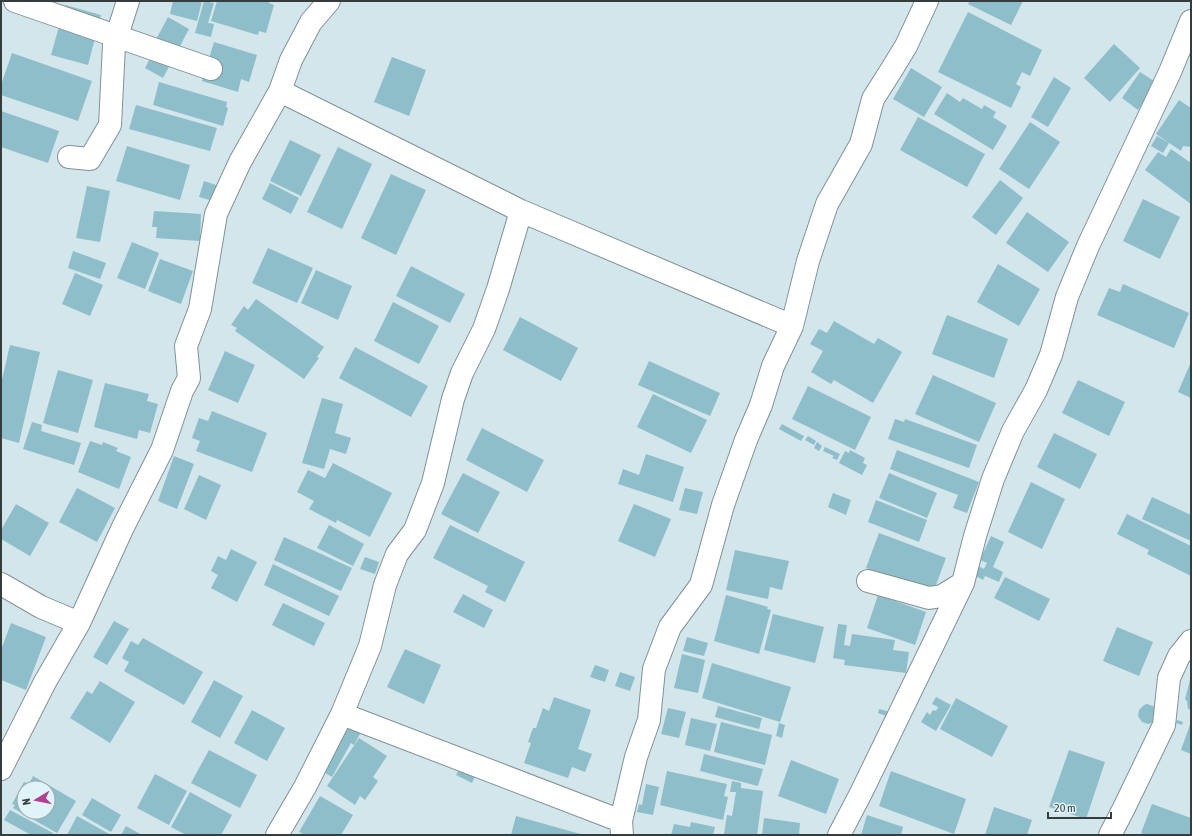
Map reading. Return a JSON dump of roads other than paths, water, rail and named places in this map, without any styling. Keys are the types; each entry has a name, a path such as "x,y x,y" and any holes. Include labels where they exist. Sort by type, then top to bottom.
{"street":[{"path":"15,1 211,69"},
{"path":"69,157 90,159 110,125 114,45 128,1"},
{"path":"1,769 45,682 79,623 123,527 162,450 182,391 189,378 186,346 200,309 216,214 240,162 280,91 291,60 311,22 329,1"},
{"path":"342,714 622,828 636,757 649,720 654,669 670,627 701,585 726,498 746,440 761,405 773,366 792,326 808,261 827,204 861,144 873,99 906,46 928,1"},
{"path":"839,835 963,583 975,536 993,479 1013,431 1036,390 1051,355 1067,297 1088,246 1170,72 1191,21"},
{"path":"280,91 521,211 792,326"},
{"path":"277,835 305,787 342,714 370,646 385,585 397,554 415,530 433,483 453,399 462,373 484,329 498,289 521,211"},
{"path":"868,581 929,598 942,596 963,583"},
{"path":"1,584 41,607 79,623"},
{"path":"1110,835 1164,725 1169,678 1179,656 1191,641"}]}
